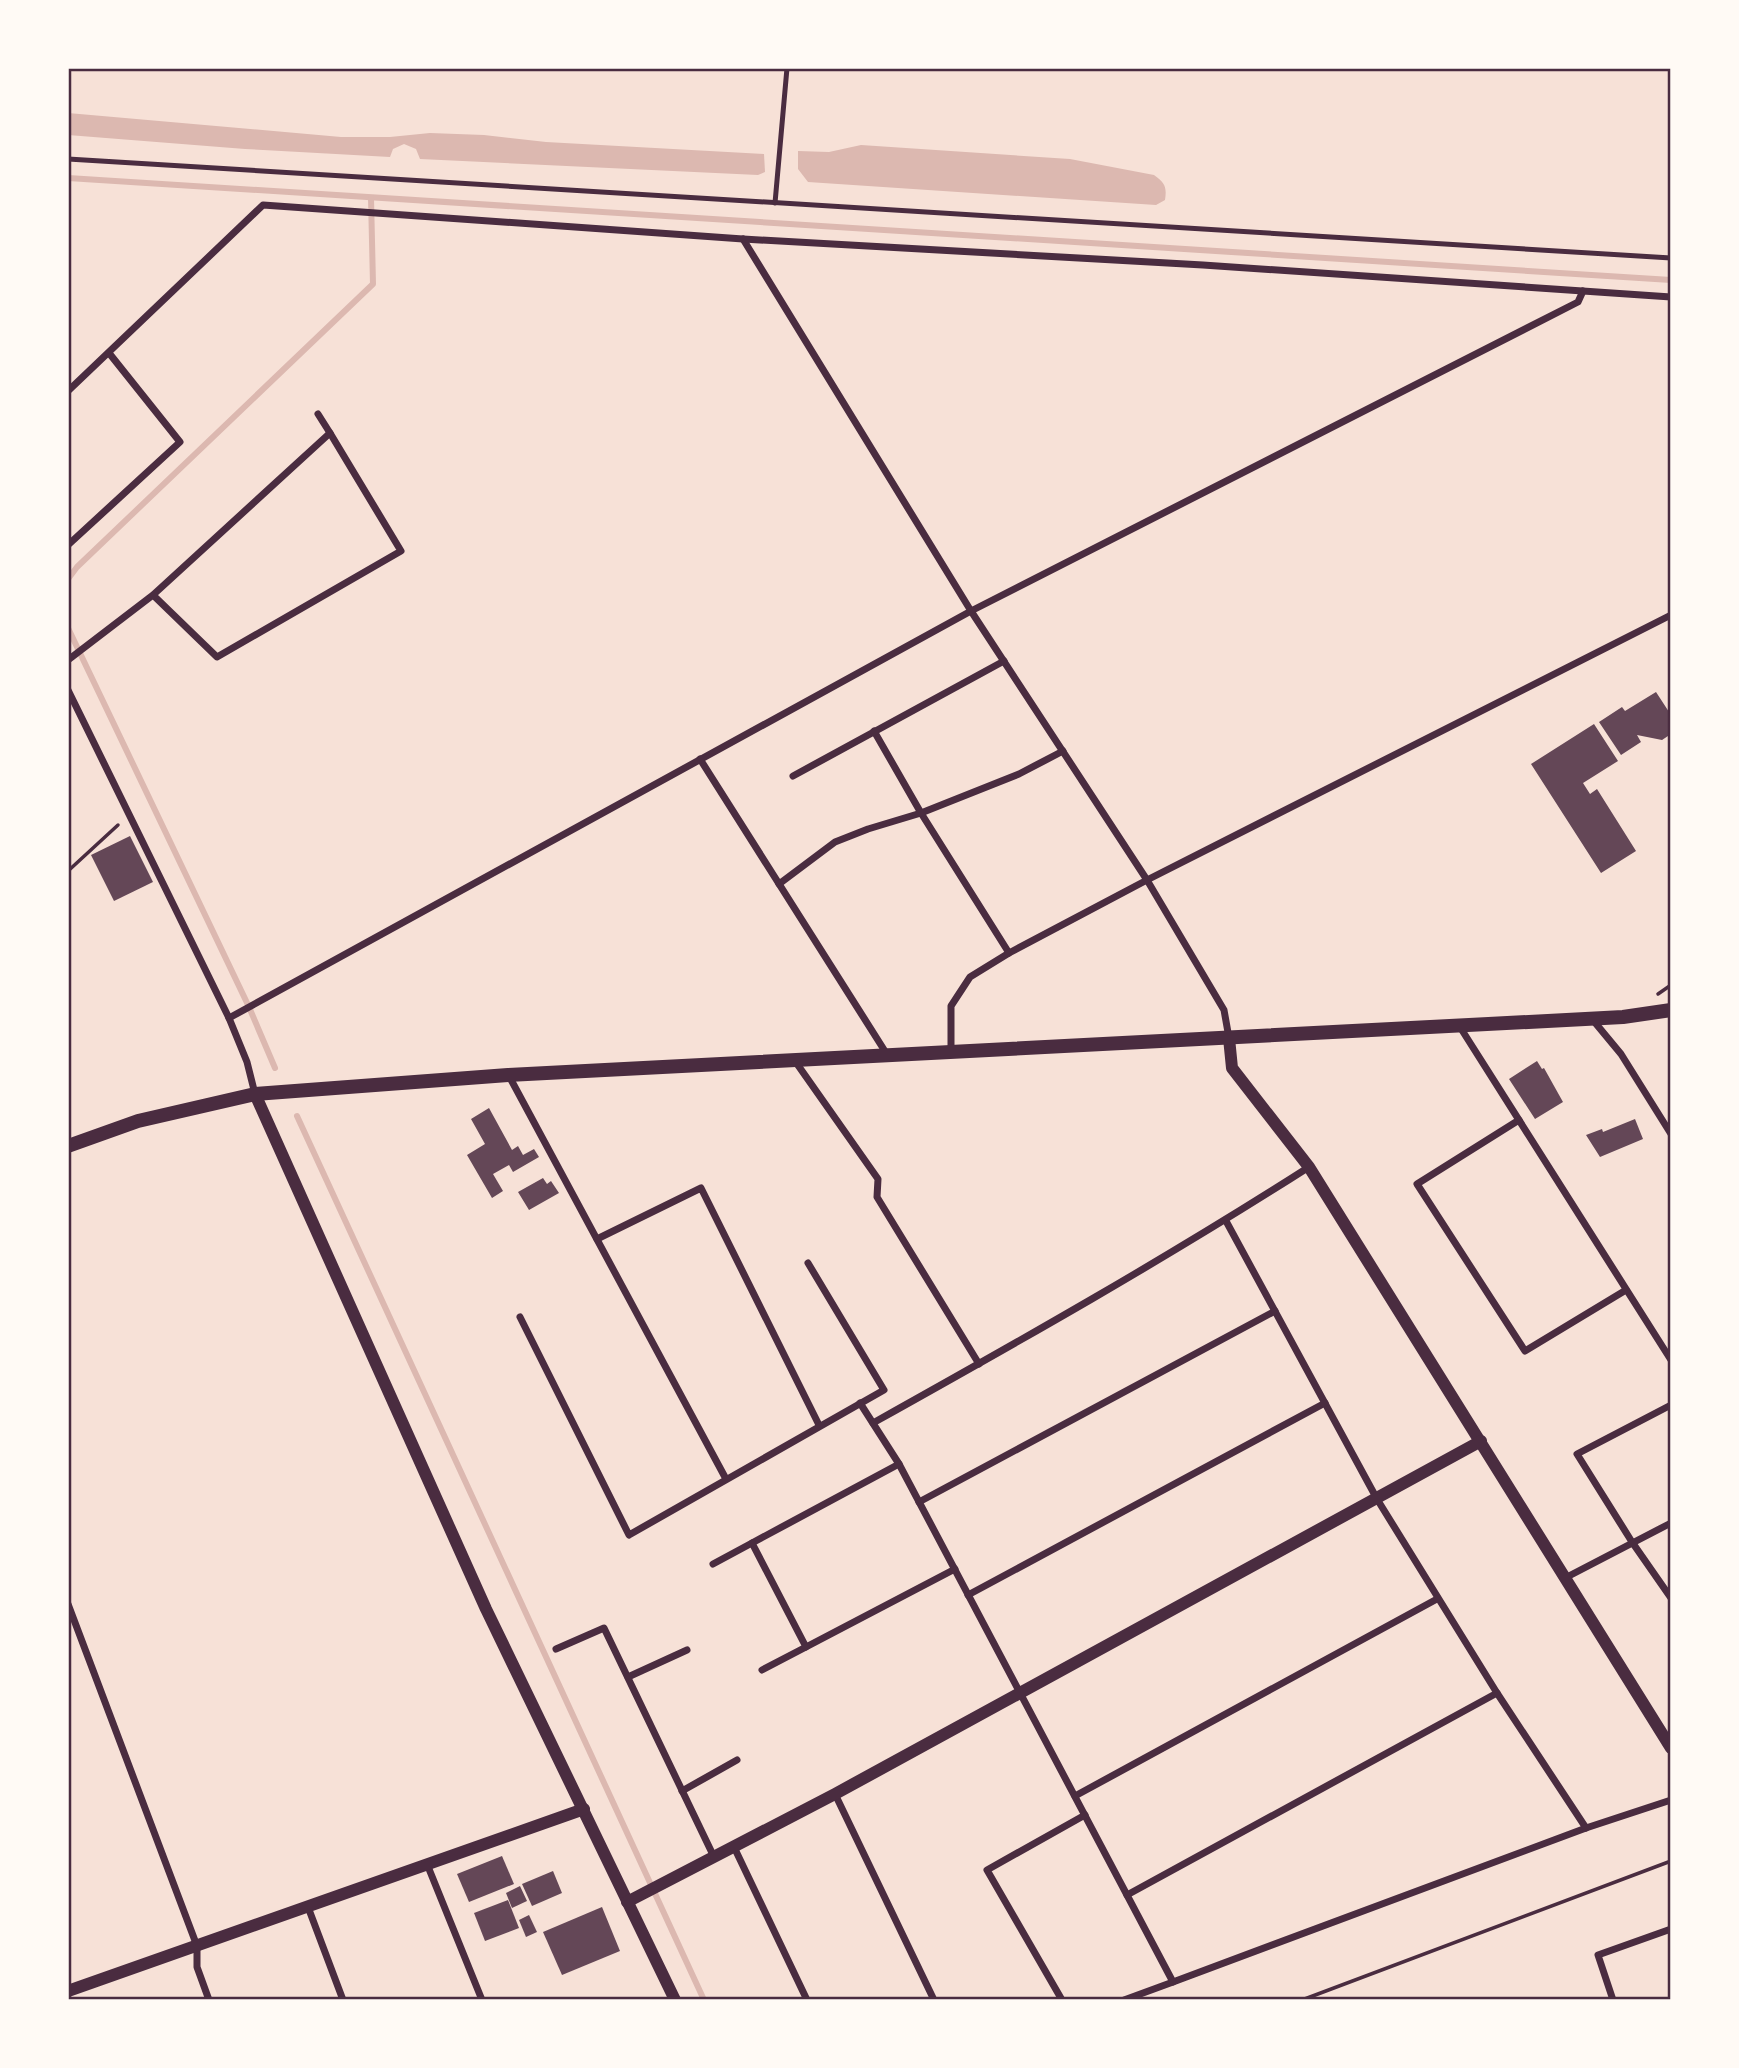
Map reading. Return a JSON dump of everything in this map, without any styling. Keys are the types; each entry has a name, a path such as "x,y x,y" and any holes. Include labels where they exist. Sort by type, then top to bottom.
{"main road":[{"path":"68,1146 138,1121 255,1094 508,1075 1592,1019 1671,1010"}],"street":[{"path":"68,391 262,205 743,239 1203,265 1671,297"},
{"path":"743,239 971,611 1146,880 1224,1010 1232,1068 1309,1167 1671,1748"},
{"path":"229,1018 971,611 1578,302 1583,291"},
{"path":"68,545 180,442 109,353"},
{"path":"153,595 216,657 401,551 318,414"},
{"path":"68,660 153,595 330,433"},
{"path":"951,1052 951,1006 970,977 1009,953 1146,880 1671,615"},
{"path":"793,776 1004,661"},
{"path":"68,690 229,1018 247,1062 255,1094 486,1609 675,2000"},
{"path":"874,731 921,813 1009,953"},
{"path":"779,884 835,842 921,813 1019,774 1063,751"},
{"path":"700,759 888,1056"},
{"path":"1592,1019 1620,1054 1671,1134"},
{"path":"1460,1026 1671,1360"},
{"path":"795,1061 878,1179 877,1197 979,1364"},
{"path":"508,1075 726,1479"},
{"path":"1519,1120 1417,1184 1525,1351 1626,1290"},
{"path":"873,1423 1226,1221 1309,1167"},
{"path":"597,1239 701,1188 819,1425"},
{"path":"1226,1221 1377,1499 1496,1693 1586,1828"},
{"path":"520,1317 629,1535 884,1390 808,1263"},
{"path":"919,1502 1275,1311"},
{"path":"860,1403 919,1502 1172,1982"},
{"path":"968,1595 1325,1404"},
{"path":"1671,1405 1577,1454 1671,1598"},
{"path":"627,1902 835,1794 1481,1441"},
{"path":"713,1564 898,1464"},
{"path":"1565,1578 1671,1523"},
{"path":"752,1544 806,1647"},
{"path":"762,1670 954,1569"},
{"path":"1074,1796 1437,1599"},
{"path":"68,1604 197,1946 197,1967 209,2000"},
{"path":"556,1649 604,1628 714,1857"},
{"path":"628,1677 687,1650"},
{"path":"1127,1895 1496,1693"},
{"path":"682,1791 737,1760"},
{"path":"835,1794 934,2000"},
{"path":"1124,2000 1586,1828 1671,1800"},
{"path":"68,1991 584,1809"},
{"path":"1062,2000 987,1870 1085,1815"},
{"path":"734,1847 807,2000"},
{"path":"427,1864 482,2000"},
{"path":"308,1907 343,2000"},
{"path":"1613,2000 1598,1955 1671,1929"}],"lane":[{"path":"775,203 787,68"},
{"path":"68,159 1671,258"}],"path":[{"path":"68,871 129,815"},
{"path":"1303,2000 1671,1861"}],"shaded area":[{"path":"68,113 341,137 390,137 430,133 484,135 546,142 764,154 765,172 758,175 420,159 416,149 404,144 393,149 390,157 68,135"},
{"path":"861,145 1070,159 1154,175 1164,186 1165,200 1156,205 808,182 798,169 798,151 829,152"}],"building":[{"path":"1656,692 1671,715 1671,734 1662,740 1637,735 1641,742 1621,755 1599,722 1622,707 1625,711"},
{"path":"1594,724 1618,761 1583,783 1590,794 1597,789 1636,851 1601,873 1531,764"},
{"path":"130,836 153,882 114,901 91,855"},
{"path":"1537,1061 1542,1069 1544,1068 1563,1102 1535,1119 1509,1079"},
{"path":"489,1108 512,1150 518,1146 523,1155 534,1149 539,1157 513,1172 509,1165 493,1174 503,1191 492,1198 467,1155 485,1144 471,1119"},
{"path":"1635,1119 1643,1139 1600,1157 1586,1135 1602,1129 1603,1132"},
{"path":"543,1178 547,1184 551,1181 559,1193 529,1210 518,1192"},
{"path":"502,1856 514,1884 469,1902 457,1874"},
{"path":"553,1871 562,1893 532,1906 522,1884"},
{"path":"520,1886 527,1901 512,1908 506,1893"},
{"path":"508,1900 519,1928 485,1941 474,1913"},
{"path":"602,1907 620,1951 562,1975 543,1932"},
{"path":"529,1915 537,1932 526,1937 519,1920"}],"waterway":[{"path":"68,178 1671,280"},
{"path":"68,579 77,567 373,284 371,198"},
{"path":"68,628 249,1007 275,1068"},
{"path":"297,1116 704,2000"}]}
